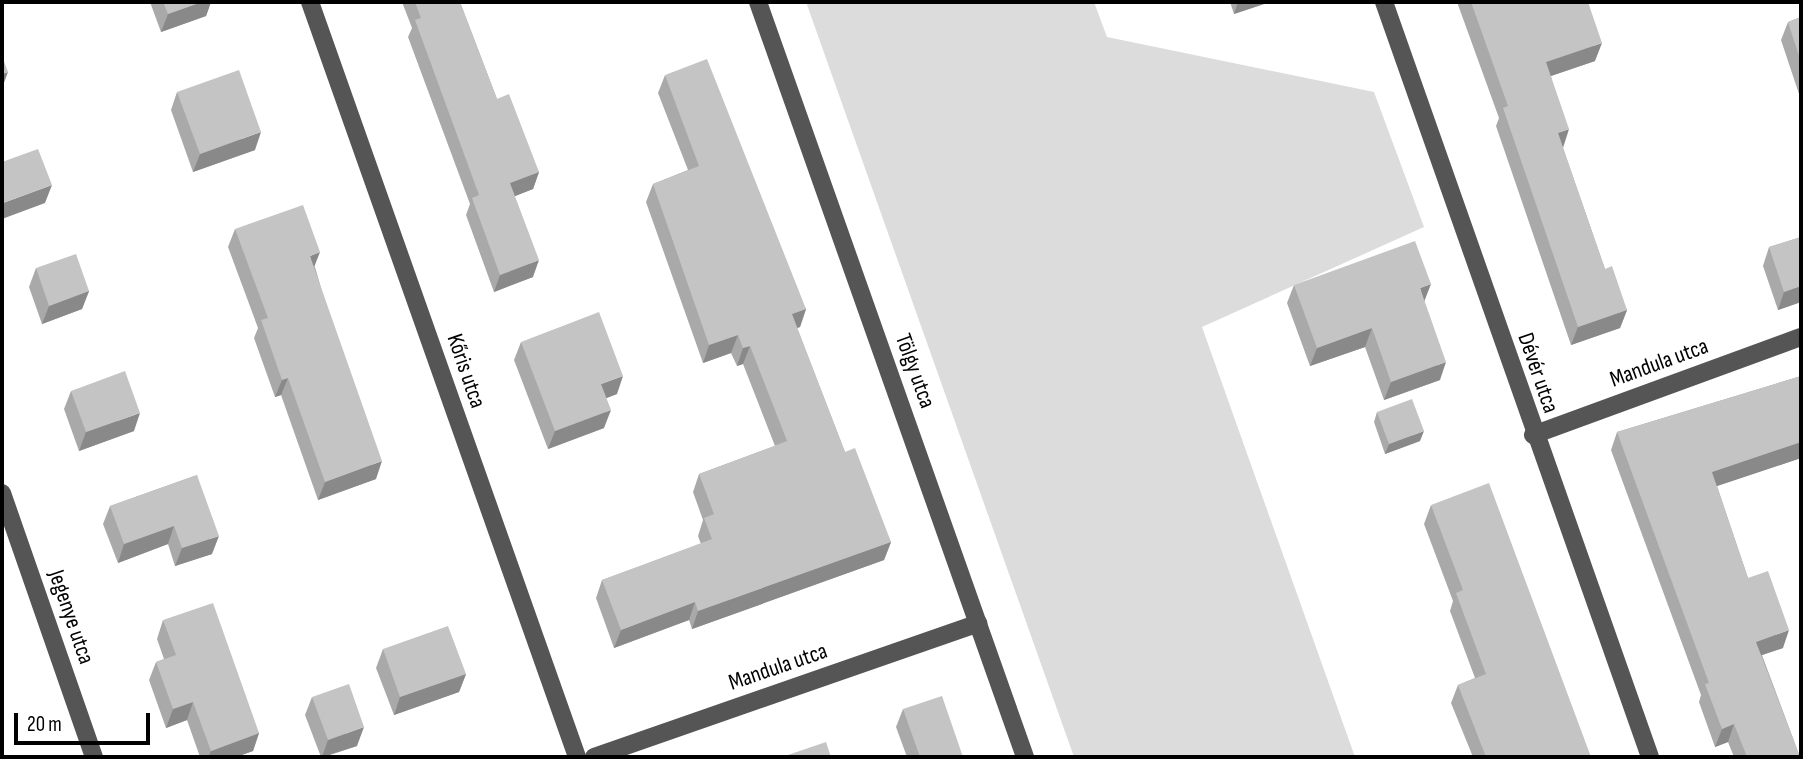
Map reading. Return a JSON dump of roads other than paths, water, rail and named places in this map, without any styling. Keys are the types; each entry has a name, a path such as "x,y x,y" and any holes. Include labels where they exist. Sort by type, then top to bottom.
{"street":[{"name":"Kőris utca","path":"310,2 577,757"},
{"name":"Tölgy utca","path":"758,2 1025,757"},
{"name":"Dévér utca","path":"1384,2 1533,435 1650,757"},
{"name":"Mandula utca","path":"1533,435 1801,337"},
{"name":"Jegenye utca","path":"2,493 94,757"},
{"name":"Mandula utca","path":"593,757 978,623"}]}
